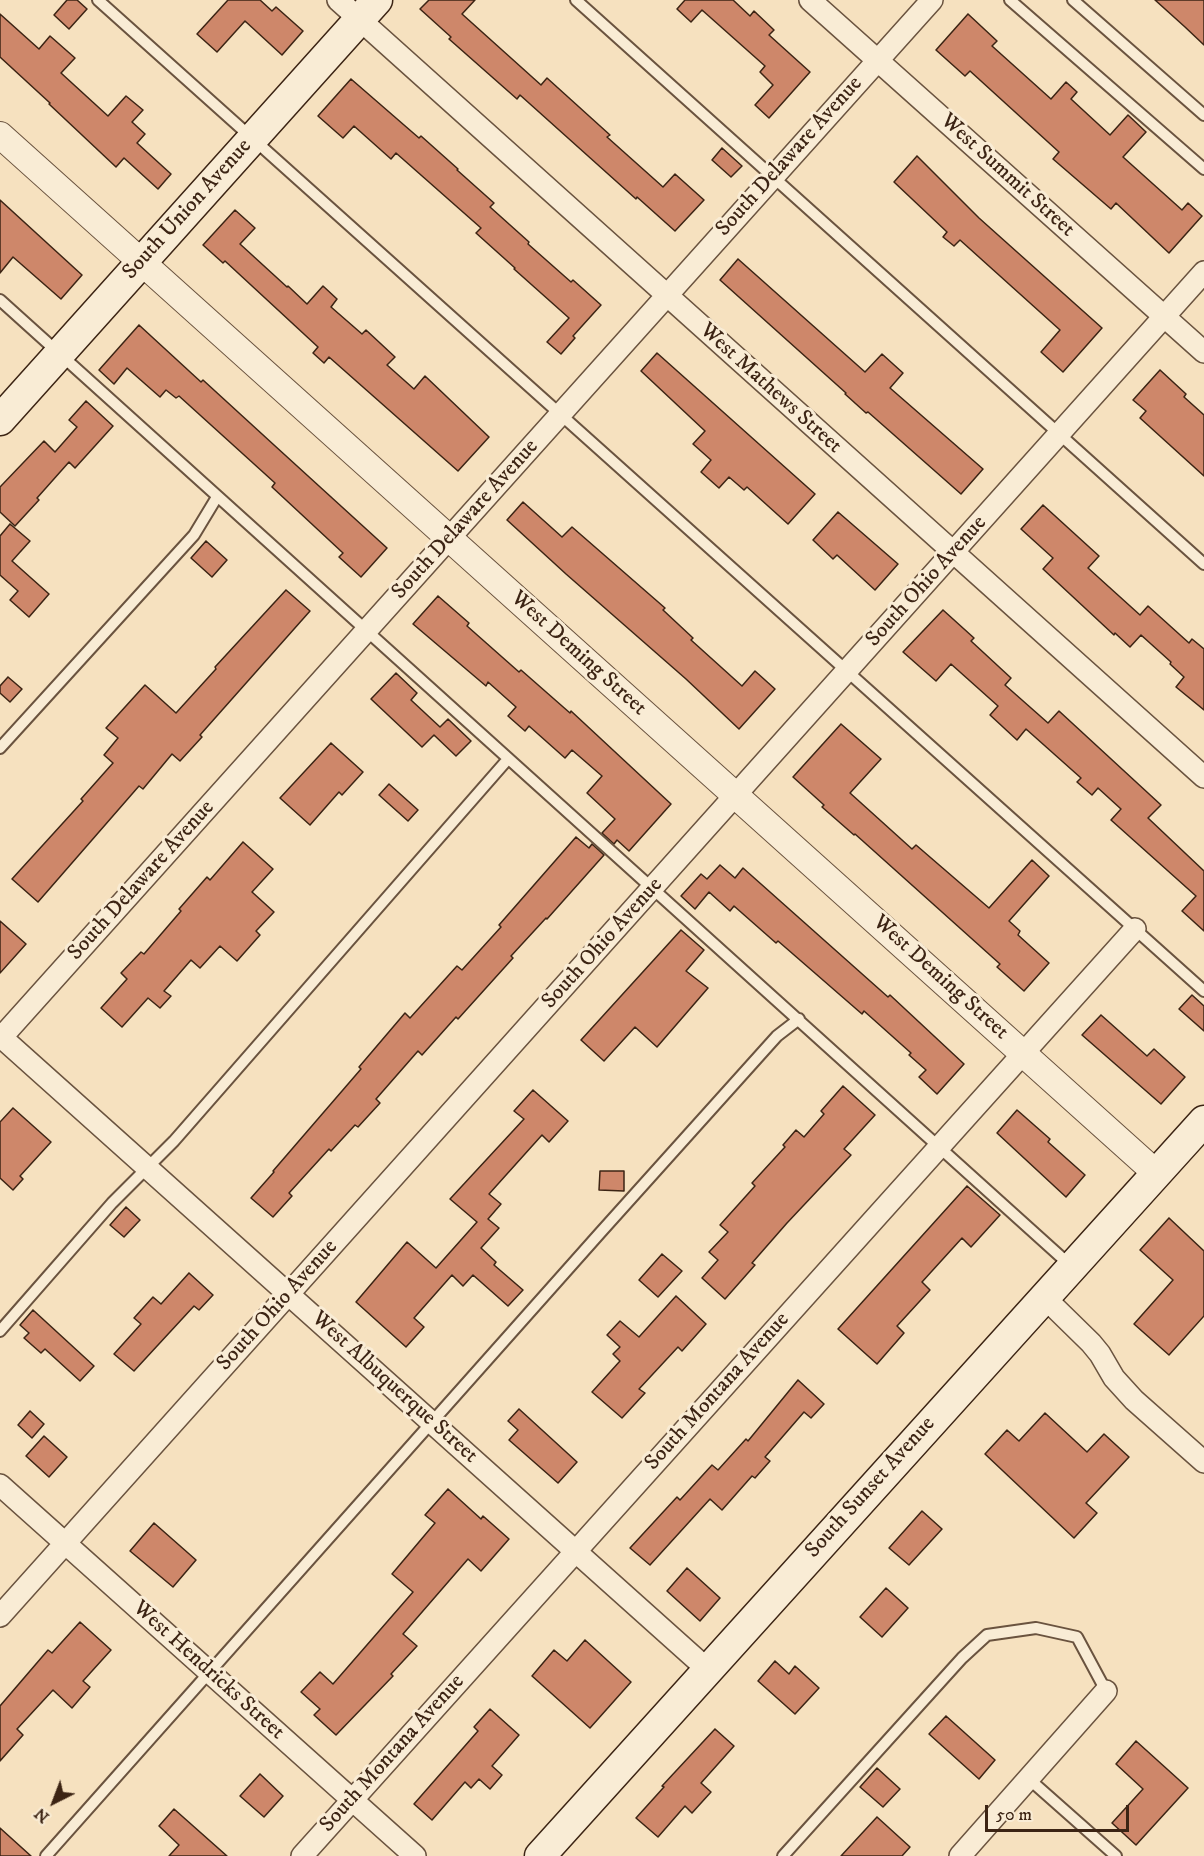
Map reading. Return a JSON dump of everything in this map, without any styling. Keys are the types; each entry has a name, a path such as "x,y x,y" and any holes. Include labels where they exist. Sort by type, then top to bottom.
{"main road":[{"name":"South Union Avenue","path":"0,420 368,10"},
{"name":"South Sunset Avenue","path":"540,1856 1204,1121"}],"street":[{"name":"West Mathews Street","path":"338,0 368,10 666,296 1204,777"},
{"name":"West Summit Street","path":"810,0 1204,352"},
{"name":"South Delaware Avenue","path":"0,1037 932,0"},
{"name":"West Deming Street","path":"0,135 1156,1173"},
{"name":"South Ohio Avenue","path":"0,1616 1204,272"},
{"name":"South Montana Avenue","path":"302,1856 1022,1052 1135,929"},
{"name":"West Albuquerque Street","path":"0,1037 707,1669"},
{"path":"1044,1297 1091,1343 1114,1378 1134,1400 1204,1462"},
{"name":"West Hendricks Street","path":"0,1485 415,1856"},
{"path":"960,1856 1106,1691"}],"lane":[{"path":"98,0 1204,991"},
{"path":"576,0 1204,564"},
{"path":"1010,0 1204,169"},
{"path":"1072,0 1204,115"},
{"path":"0,300 1072,1266"},
{"path":"0,748 194,535 217,497"},
{"path":"0,1331 112,1203 174,1141 508,759"},
{"path":"46,1856 770,1045 799,1019"},
{"path":"783,1856 962,1658 987,1635 1036,1628 1077,1637 1106,1691"},
{"path":"1029,1779 1116,1856"}],"building":[{"path":"67,0 77,0 87,9 69,29 54,15"},
{"path":"228,0 260,0 272,11 276,7 303,31 282,55 245,21 217,52 197,34"},
{"path":"429,0 475,0 462,14 541,85 547,78 610,135 607,137 663,187 675,174 704,200 675,231 520,95 517,99 449,39 451,37 420,9"},
{"path":"685,0 733,0 750,16 754,11 774,30 769,35 810,72 769,118 755,105 773,85 760,72 765,66 702,10 691,22 677,9"},
{"path":"1155,0 1204,0 1204,45 1185,27"},
{"path":"0,14 39,49 50,36 75,58 61,73 108,116 126,96 143,110 132,122 145,134 137,143 171,174 158,189 124,158 116,167 0,57"},
{"path":"968,14 997,41 992,46 1051,99 1066,82 1077,92 1071,99 1110,135 1128,115 1146,132 1123,157 1182,210 1188,203 1202,216 1169,253 1116,203 1111,209 1053,159 1059,152 970,71 965,76 936,50"},
{"path":"351,79 458,169 494,203 490,207 529,242 528,244 601,305 573,336 575,338 561,354 547,342 569,318 476,233 481,228 396,153 391,159 354,126 343,138 318,116"},
{"path":"722,148 742,166 731,177 712,160"},
{"path":"917,156 979,218 1102,328 1063,372 1041,352 1060,330 960,240 954,246 943,237 947,232 894,182"},
{"path":"0,200 82,275 61,299 13,257 0,273"},
{"path":"235,210 255,228 240,244 287,287 307,304 323,286 337,299 331,307 362,334 366,330 395,357 387,365 414,389 425,376 489,437 458,471 329,357 324,363 313,353 318,347 225,261 223,263 203,245"},
{"path":"738,259 865,372 882,354 903,373 890,388 983,469 961,494 868,412 866,413 720,280"},
{"path":"139,325 201,382 203,380 387,548 361,577 339,557 343,553 272,487 275,483 179,396 176,398 166,390 160,397 127,368 114,384 99,370"},
{"path":"657,353 815,494 788,524 747,487 744,490 729,477 719,488 701,472 711,460 693,444 705,431 641,371"},
{"path":"1160,370 1186,394 1184,397 1204,415 1204,476 1140,418 1146,411 1133,400"},
{"path":"86,401 113,426 75,468 69,462 15,526 0,512 0,487 44,441 55,452 77,427 69,420"},
{"path":"523,502 562,537 572,527 665,608 663,610 693,638 691,640 742,686 755,671 775,689 739,729 507,520"},
{"path":"1043,505 1099,556 1088,568 1140,615 1148,606 1189,643 1192,639 1204,649 1204,710 1176,687 1184,677 1141,635 1130,647 1043,569 1053,558 1021,529"},
{"path":"838,512 898,564 875,590 837,555 833,559 813,540"},
{"path":"10,524 30,541 12,561 49,594 29,617 10,600 18,591 0,575 0,536"},
{"path":"206,541 227,560 212,577 191,558"},
{"path":"286,590 310,611 200,735 202,737 180,761 172,754 143,789 139,786 38,902 12,879 83,801 81,799 113,763 104,755 118,738 106,728 145,685 176,713"},
{"path":"438,596 469,623 467,626 519,672 521,670 570,713 571,711 671,804 629,851 617,840 614,844 602,833 615,819 587,793 602,776 572,750 565,758 529,726 525,731 508,716 516,707 488,682 486,686 413,624"},
{"path":"943,610 974,638 971,641 1011,678 1005,685 1048,723 1059,711 1161,805 1148,818 1204,871 1204,931 1182,911 1196,896 1111,820 1121,809 1098,788 1092,795 1077,782 1081,778 1026,729 1017,740 990,715 998,706 951,664 936,681 903,652"},
{"path":"396,673 417,693 411,700 440,727 448,719 471,741 456,756 434,735 422,747 371,699"},
{"path":"8,677 22,689 10,702 0,693 0,686"},
{"path":"841,724 881,759 850,793 912,849 916,845 989,908 1032,860 1049,876 1009,921 1020,931 1018,935 1049,963 1024,991 997,967 1000,964 822,807 824,805 793,777"},
{"path":"331,743 363,772 342,795 339,792 310,825 280,798"},
{"path":"389,784 418,810 408,821 379,795"},
{"path":"576,837 589,848 592,844 604,855 511,956 513,958 458,1019 456,1017 422,1055 418,1051 376,1099 380,1103 358,1127 355,1125 331,1151 329,1149 289,1193 292,1196 273,1217 251,1198 361,1069 359,1067 405,1013 410,1018 457,966 462,970"},
{"path":"243,842 273,869 252,892 274,912 256,931 260,935 237,961 220,946 200,968 191,960 164,991 171,996 160,1008 148,998 122,1027 101,1008 127,979 121,973 141,952 144,954 207,877 210,880"},
{"path":"720,865 735,878 743,868 888,997 890,995 964,1064 937,1094 919,1077 926,1070 909,1055 911,1053 864,1011 862,1014 734,906 730,911 709,892 695,909 681,896 701,874 707,879"},
{"path":"0,921 26,944 0,973"},
{"path":"681,930 704,950 686,971 708,988 657,1047 635,1027 604,1061 581,1040"},
{"path":"1192,995 1204,1006 1204,1031 1179,1009"},
{"path":"1101,1015 1147,1056 1154,1049 1185,1077 1161,1104 1082,1035"},
{"path":"843,1086 875,1115 844,1149 851,1155 752,1263 755,1265 725,1299 702,1278 718,1260 709,1252 728,1232 720,1225 755,1186 752,1183 785,1147 783,1145 796,1130 804,1137 824,1114 821,1111"},
{"path":"533,1090 568,1121 549,1142 542,1135 489,1194 501,1204 488,1219 499,1228 481,1248 496,1262 494,1265 523,1290 508,1306 473,1275 463,1286 452,1275 414,1318 424,1327 406,1347 356,1302 407,1242 436,1268 477,1222 450,1199 524,1119 514,1111"},
{"path":"13,1108 51,1142 20,1176 23,1179 13,1190 0,1178 0,1122"},
{"path":"1017,1110 1050,1139 1048,1142 1085,1175 1066,1197 997,1133"},
{"path":"600,1171 624,1171 624,1191 599,1190"},
{"path":"967,1186 1000,1215 971,1247 962,1238 922,1282 930,1290 897,1326 904,1333 877,1364 838,1329"},
{"path":"126,1207 140,1220 124,1237 110,1225"},
{"path":"1169,1218 1204,1251 1204,1316 1169,1355 1134,1324 1173,1280 1140,1250"},
{"path":"662,1254 682,1271 658,1297 639,1280"},
{"path":"189,1273 213,1295 199,1310 194,1306 134,1371 114,1354 141,1324 134,1318 153,1297 161,1304"},
{"path":"676,1296 706,1324 682,1351 678,1347 639,1389 645,1393 622,1418 592,1392 620,1361 613,1354 620,1347 607,1335 620,1321 639,1337"},
{"path":"33,1310 94,1366 80,1381 45,1349 41,1353 24,1338 29,1333 20,1325"},
{"path":"798,1380 824,1404 811,1418 804,1412 765,1457 770,1461 755,1478 752,1476 722,1510 710,1499 650,1565 630,1548 677,1497 680,1500 712,1465 718,1470 746,1439 748,1441"},
{"path":"519,1409 577,1462 558,1483 509,1440 518,1430 508,1421"},
{"path":"30,1411 44,1424 32,1438 18,1425"},
{"path":"1045,1413 1087,1452 1104,1434 1129,1457 1086,1503 1097,1513 1074,1538 985,1454 1007,1430 1019,1441"},
{"path":"44,1436 67,1457 49,1477 26,1456"},
{"path":"448,1489 481,1519 483,1516 509,1539 481,1571 468,1559 403,1634 417,1646 391,1674 393,1676 336,1735 314,1715 320,1709 301,1692 320,1672 333,1684 413,1592 392,1574 435,1523 425,1515"},
{"path":"922,1511 942,1529 909,1565 889,1548"},
{"path":"154,1523 196,1560 173,1587 130,1551"},
{"path":"687,1568 720,1598 700,1621 667,1591"},
{"path":"886,1588 908,1608 882,1637 860,1617"},
{"path":"80,1622 111,1650 83,1681 90,1687 72,1708 53,1690 17,1729 23,1735 0,1761 0,1706 48,1650 52,1653"},
{"path":"585,1640 631,1682 590,1728 532,1676 554,1650 567,1661"},
{"path":"775,1661 789,1674 795,1666 819,1688 795,1714 758,1681"},
{"path":"490,1709 519,1735 492,1766 502,1775 490,1789 479,1779 471,1788 465,1782 432,1820 414,1804 478,1731 474,1727"},
{"path":"946,1716 995,1760 979,1779 929,1734"},
{"path":"715,1729 734,1746 701,1783 711,1792 692,1813 685,1806 658,1837 636,1818"},
{"path":"1136,1741 1188,1788 1136,1845 1112,1823 1143,1789 1116,1764"},
{"path":"877,1768 900,1789 883,1807 860,1787"},
{"path":"260,1774 283,1796 264,1817 240,1796"},
{"path":"174,1809 227,1856 169,1856 179,1845 159,1826"},
{"path":"877,1817 910,1847 902,1856 841,1856"},
{"path":"0,1828 31,1856 0,1856"}]}
